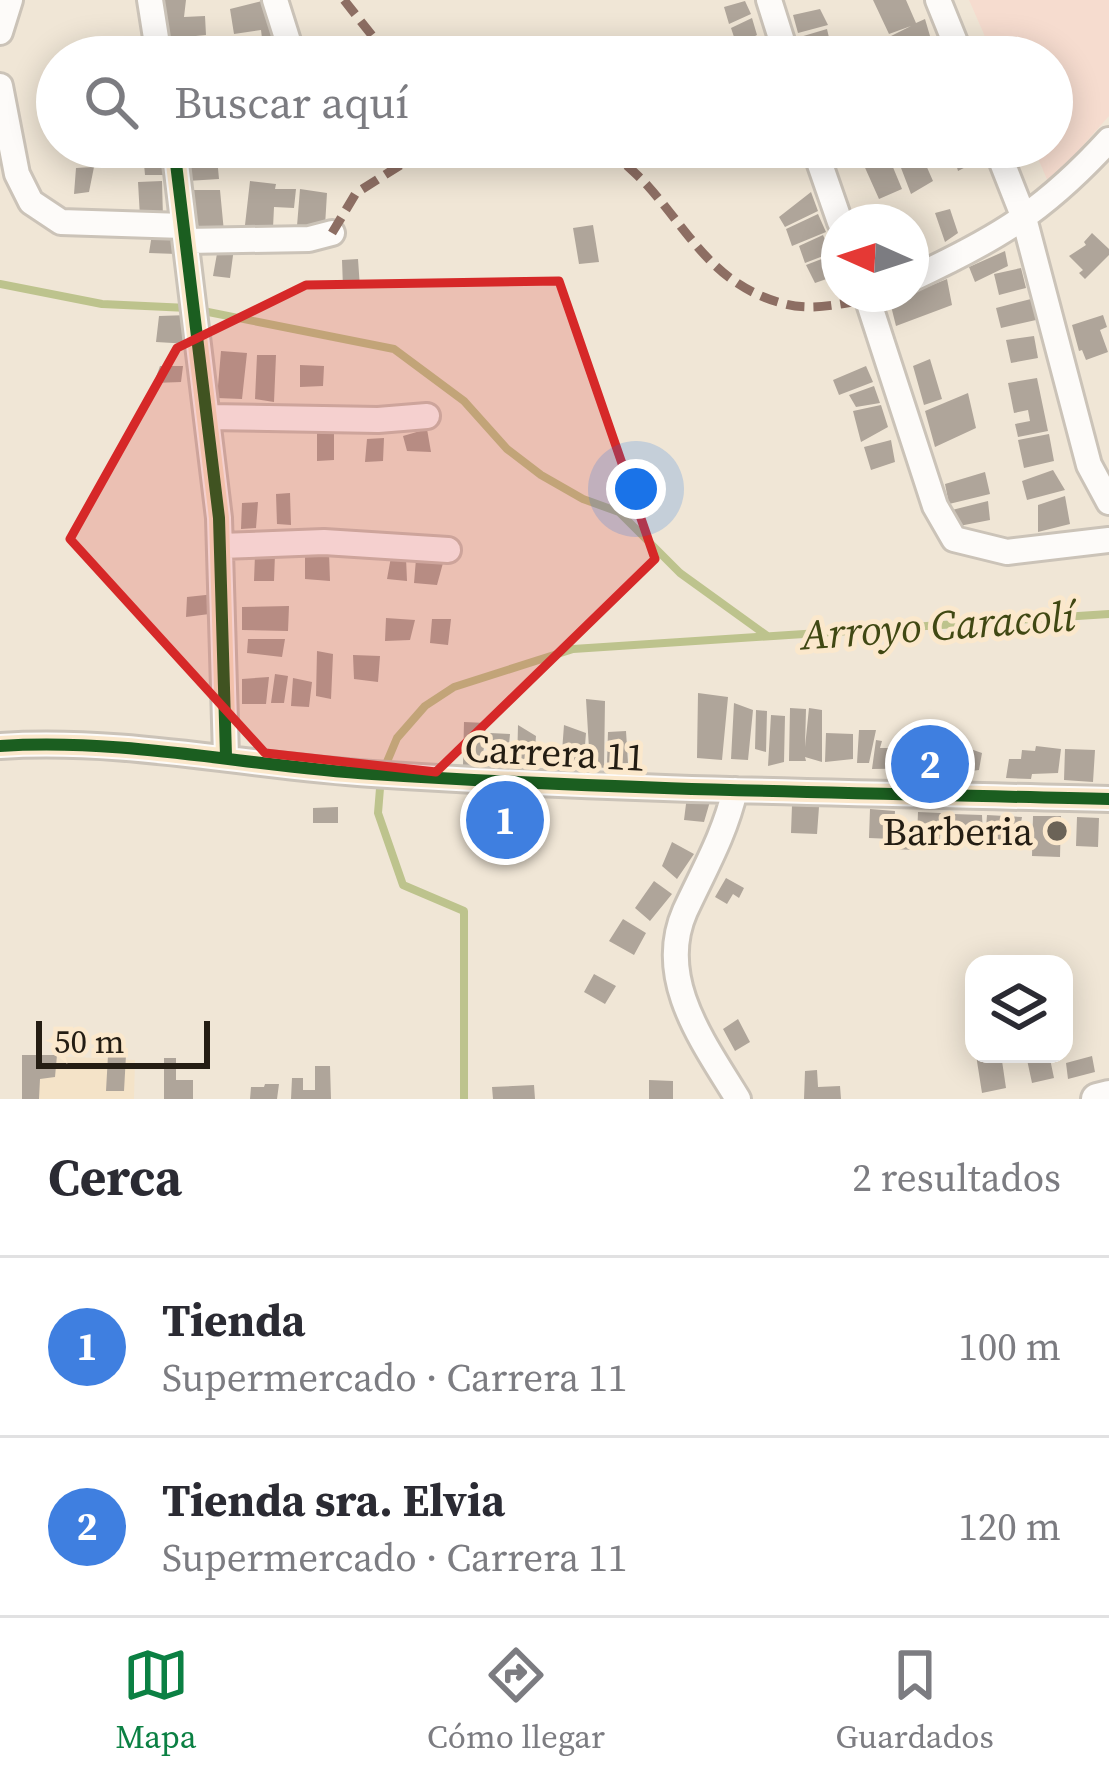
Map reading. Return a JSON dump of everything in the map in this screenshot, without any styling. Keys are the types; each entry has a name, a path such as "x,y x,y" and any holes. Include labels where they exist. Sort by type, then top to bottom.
{"street":[{"path":"0,32 10,0"},
{"path":"150,0 156,36"},
{"path":"275,0 286,36"},
{"path":"770,0 781,36"},
{"path":"938,0 953,36"},
{"path":"0,86 17,174 31,202 61,222 309,239 332,232"},
{"path":"929,271 990,242 1024,218 1071,182 1109,140"},
{"path":"176,168 221,547 226,756"},
{"path":"825,168 835,204"},
{"path":"1004,168 1024,218 1089,465 1109,502"},
{"path":"875,312 934,506 955,539 1007,552 1109,540"},
{"path":"208,417 377,420 427,416"},
{"path":"221,547 324,542 448,550"},
{"name":"Carrera 11","path":"0,746 123,746 401,776 1109,799"},
{"path":"735,790 729,818 683,915 674,948 678,982 695,1029 738,1099"},
{"path":"1096,1099 1109,1096"}],"highlighted area":[{"path":"559,281 655,559 436,772 265,753 70,539 177,348 306,285"}],"shaded area":[{"path":"969,0 1109,0 1109,116 1073,157 1073,36 985,36"},
{"path":"1042,168 1063,168 1049,184"},
{"path":"34,1055 135,1060 134,1099 33,1099"}],"building":[{"path":"165,0 186,0 184,17 205,16 206,35 165,36"},
{"path":"266,0 276,36 262,36 261,30 234,34 230,9"},
{"path":"873,0 906,0 916,23 925,19 930,36 891,36 911,26 889,34"},
{"path":"745,1 751,14 729,24 724,7"},
{"path":"820,9 828,25 798,33 793,15"},
{"path":"752,18 757,35 734,36 731,28"},
{"path":"76,168 94,168 89,192 74,194"},
{"path":"144,168 167,168 166,175 145,175"},
{"path":"186,168 218,168 219,179 187,181"},
{"path":"865,168 893,168 902,189 879,199"},
{"path":"901,168 927,168 933,181 911,194"},
{"path":"162,181 163,218 140,217 138,182"},
{"path":"250,181 296,189 294,208 274,207 273,228 245,225"},
{"path":"300,189 327,193 325,226 297,226"},
{"path":"191,190 220,190 224,232 196,232"},
{"path":"811,192 818,211 785,227 779,217"},
{"path":"950,209 958,233 945,242 935,213"},
{"path":"818,214 821,221 821,234 792,246 786,229"},
{"path":"593,225 599,262 579,264 573,228"},
{"path":"1092,233 1109,249 1109,255 1085,279 1069,256 1086,245"},
{"path":"152,234 179,239 177,254 149,253"},
{"path":"821,236 821,257 805,263 799,246"},
{"path":"218,248 234,248 230,278 213,276"},
{"path":"1005,251 1008,266 975,282 969,267"},
{"path":"358,259 360,288 343,288 342,260"},
{"path":"821,259 821,281 815,283 806,265"},
{"path":"1021,268 1026,288 999,295 994,274"},
{"path":"947,279 952,305 896,326 892,312 929,312 929,286"},
{"path":"1031,299 1036,320 1001,328 996,308"},
{"path":"189,315 190,344 156,342 159,316"},
{"path":"1103,315 1107,327 1100,330 1108,352 1086,360 1072,325"},
{"path":"1034,336 1038,358 1011,363 1006,340"},
{"path":"221,351 247,353 242,399 217,398"},
{"path":"257,355 276,355 274,402 255,399"},
{"path":"930,359 942,399 924,405 913,366"},
{"path":"300,365 324,366 323,386 300,387"},
{"path":"160,366 183,366 181,382 154,383"},
{"path":"866,366 873,382 839,395 833,380"},
{"path":"1037,378 1048,431 1018,437 1015,424 1030,421 1028,410 1014,413 1008,383"},
{"path":"874,386 880,403 856,407 849,395"},
{"path":"968,393 976,428 935,447 925,411"},
{"path":"881,405 888,427 861,442 853,411"},
{"path":"317,429 334,429 334,460 317,461"},
{"path":"427,429 431,452 407,451 403,436"},
{"path":"1049,434 1054,461 1024,468 1018,440"},
{"path":"384,438 383,461 365,462 367,439"},
{"path":"891,440 895,462 871,470 864,447"},
{"path":"1053,470 1065,490 1027,500 1022,481"},
{"path":"985,472 990,494 949,504 945,484"},
{"path":"290,493 291,525 277,524 276,494"},
{"path":"1065,496 1070,524 1038,532 1038,505"},
{"path":"988,501 990,520 954,527 952,510"},
{"path":"258,502 256,528 241,529 242,503"},
{"path":"329,552 330,581 305,579 305,556"},
{"path":"275,554 274,581 254,581 255,555"},
{"path":"391,557 406,558 407,581 387,579"},
{"path":"416,559 443,563 437,585 414,583"},
{"path":"215,594 217,613 186,617 187,597"},
{"path":"289,606 288,631 242,630 242,607"},
{"path":"386,618 415,620 410,640 385,641"},
{"path":"432,619 451,619 448,645 430,643"},
{"path":"248,639 285,639 282,657 247,653"},
{"path":"317,651 333,654 331,699 316,696"},
{"path":"353,655 380,656 378,682 354,679"},
{"path":"275,674 288,676 284,703 271,703"},
{"path":"269,677 266,704 242,704 242,679"},
{"path":"293,678 312,682 309,707 291,706"},
{"path":"698,693 728,697 722,760 697,758"},
{"path":"586,699 605,701 604,768 590,765"},
{"path":"734,703 753,710 748,760 731,759"},
{"path":"790,708 806,709 805,747 809,708 822,710 822,762 805,757 806,761 789,761"},
{"path":"756,710 767,711 766,752 755,749"},
{"path":"771,715 785,716 784,762 768,766"},
{"path":"464,722 486,723 482,768 463,765"},
{"path":"518,725 536,736 534,762 517,766"},
{"path":"564,725 586,733 583,770 561,765"},
{"path":"859,730 876,730 869,763 857,763"},
{"path":"626,731 628,763 607,764 608,732"},
{"path":"490,733 510,734 507,766 490,764"},
{"path":"826,733 853,734 853,759 825,762"},
{"path":"919,739 941,747 938,768 872,769 876,740 882,741 880,748 907,748 908,741"},
{"path":"959,745 982,753 979,770 956,773"},
{"path":"1036,746 1061,749 1058,773 1006,778 1009,759 1021,759 1022,750 1035,751"},
{"path":"1065,749 1095,750 1093,782 1064,780"},
{"path":"687,796 711,798 704,822 684,820"},
{"path":"792,805 819,807 817,834 791,833"},
{"path":"338,807 338,823 313,823 313,808"},
{"path":"870,809 895,811 894,829 915,830 914,850 893,849 893,839 869,838"},
{"path":"517,812 542,812 542,839 531,839 530,829 517,829"},
{"path":"918,812 941,813 940,840 917,839"},
{"path":"953,814 982,815 983,835 952,833"},
{"path":"987,815 1022,817 1017,844 985,842"},
{"path":"1033,816 1061,816 1060,857 1032,856"},
{"path":"1077,817 1099,818 1098,847 1076,846"},
{"path":"672,842 694,854 677,879 662,866"},
{"path":"726,878 744,888 739,898 733,894 727,904 715,897"},
{"path":"654,881 672,894 650,921 635,908"},
{"path":"623,919 646,933 634,955 609,941"},
{"path":"594,974 616,986 605,1004 584,992"},
{"path":"738,1019 750,1042 735,1051 723,1029"},
{"path":"22,1055 57,1055 55,1077 40,1079 39,1099 22,1099"},
{"path":"108,1055 126,1055 124,1091 106,1091"},
{"path":"1092,1056 1095,1072 1068,1079 1066,1063"},
{"path":"164,1058 176,1058 176,1080 193,1080 193,1099 164,1099"},
{"path":"977,1063 1002,1063 1006,1088 982,1093"},
{"path":"1028,1063 1051,1063 1054,1078 1032,1083"},
{"path":"315,1066 330,1066 331,1099 291,1099 292,1078 303,1078 303,1090 315,1090"},
{"path":"817,1070 818,1087 840,1086 841,1099 804,1099 805,1071"},
{"path":"649,1080 673,1081 673,1099 649,1099"},
{"path":"279,1084 277,1099 250,1099 251,1087"},
{"path":"534,1085 535,1099 493,1099 492,1087"}],"waterway":[{"name":"Arroyo Caracolí","path":"0,284 102,304 188,308 394,349 464,401 507,449 583,499 619,512 680,573 766,635"},
{"name":"Arroyo Caracolí","path":"464,1099 464,911 403,885 378,813 381,776 397,738 425,706 454,687 573,649 1109,614"}],"marked path":[{"path":"344,0 372,36"},
{"path":"332,233 356,193 396,168"},
{"path":"629,168 706,256 740,285 785,304 821,306"}],"cycle path":[{"path":"177,168 219,518 226,756"},
{"path":"0,746 94,746 464,779 1109,799"}],"place":[{"name":"Tienda sra. Elvia","path":"930,764"},
{"name":"Tienda","path":"505,820"},
{"name":"Barberia","path":"1057,831"}]}
